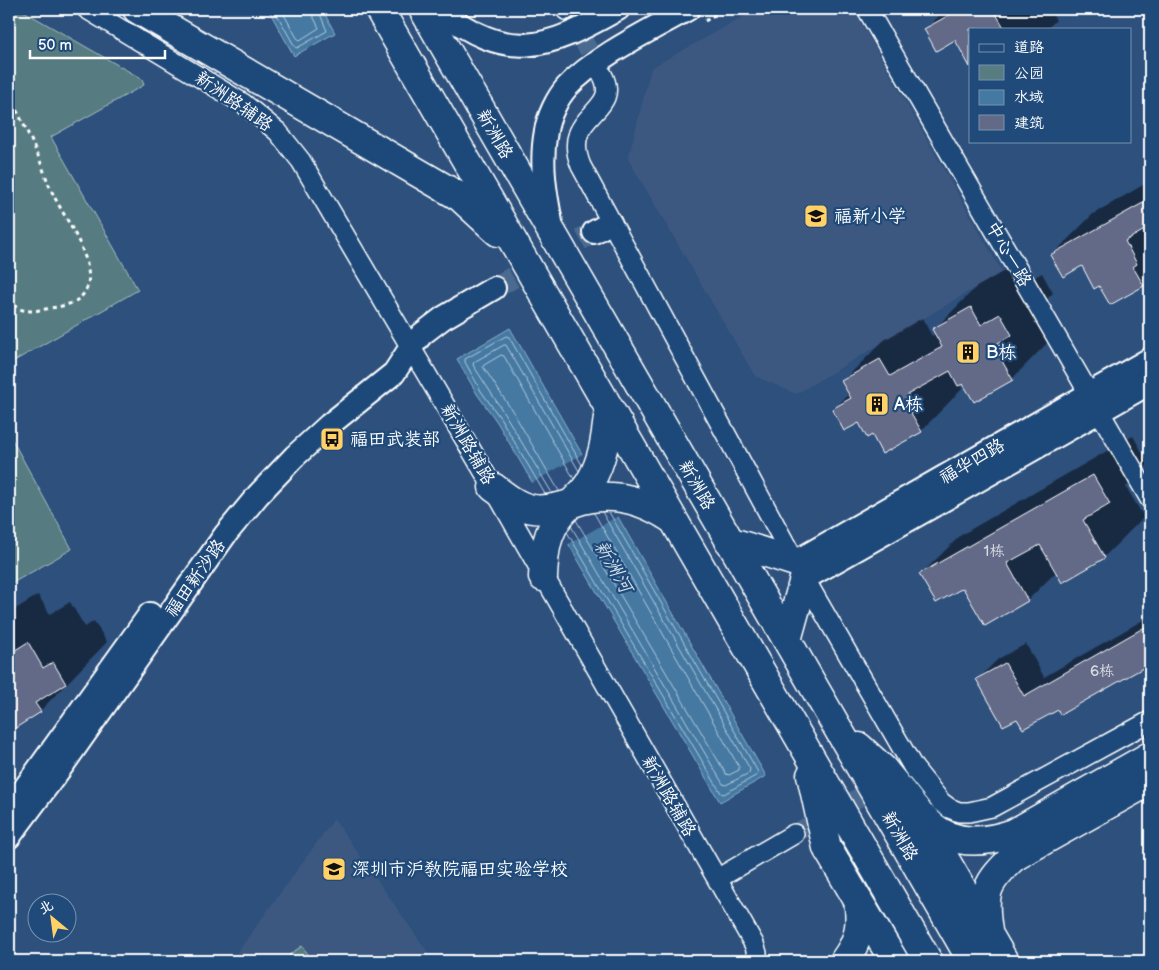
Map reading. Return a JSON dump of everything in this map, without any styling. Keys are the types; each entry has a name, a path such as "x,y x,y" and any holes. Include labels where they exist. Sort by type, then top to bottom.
{"main road":[{"path":"137,9 460,197 492,225 525,262"},
{"path":"379,9 928,961"},
{"name":"新洲路","path":"423,9 972,961"},
{"path":"544,577 544,560 548,535 555,522 582,494 596,472 606,439 609,408"},
{"path":"493,487 520,505 534,509 559,507 584,500 610,497 626,498 658,509 674,520"},
{"path":"730,541 799,570 787,640"},
{"path":"837,728 883,769 934,830 952,838 972,841 994,840 1014,833 1150,756"},
{"path":"804,747 828,848 894,961"},
{"path":"989,935 985,912 987,892 997,873 1014,857 1150,781"},
{"path":"917,811 1004,961"},
{"path":"844,961 852,950 858,932 861,916 858,899"}],"street":[{"name":"新洲路辅路","path":"87,9 227,92 263,118 278,132 301,161 493,487 717,879 754,944 757,961"},
{"path":"438,9 454,21 484,37 509,45 536,44 561,38 618,9"},
{"path":"554,236 546,200 543,172 546,130 552,111 566,88 587,69 688,9"},
{"name":"中心一路","path":"867,9 1150,500"},
{"path":"602,74 607,87 603,104 582,126 575,142 575,150 602,227 799,570 908,769 949,808 959,812 981,811 1005,801 1150,721"},
{"name":"福田新沙路","path":"9,837 62,766 226,535 258,495 294,456 394,373 411,346 422,334 494,288"},
{"name":"福田新沙路","path":"9,810 212,527 247,484 283,448 352,387 387,360 411,346"},
{"name":"福华四路","path":"799,570 1095,402 1150,360"},
{"name":"福华四路","path":"1095,402 1150,382"},
{"path":"717,879 794,834"}],"path":[{"path":"9,96 22,120 54,197 82,251 88,268 88,283 85,293 67,305 33,312 18,309 9,300"}],"shaded area":[{"name":"福新小学","path":"757,9 853,9 1002,272 796,394 755,376 628,159 651,68"},
{"name":"深圳市沪教院福田实验学校","path":"334,819 434,961 231,961"}],"green space":[{"path":"9,9 20,9 142,79 144,85 51,137 138,290 9,364"},
{"path":"9,434 72,549 9,585"},
{"path":"302,946 313,961 293,961 289,955"}],"water":[{"path":"268,9 322,9 335,33 294,56"},
{"name":"新洲河","path":"510,328 766,776 720,802 497,422 477,394 457,359"}],"pier":[{"path":"584,453 620,515 567,545 530,484"}],"building":[{"path":"960,9 993,9 1004,28 969,28 969,65 955,40 936,51 924,29"},
{"path":"1150,199 1150,227 1125,241 1137,264 1133,267 1144,286 1110,305 1099,286 1094,289 1082,266 1063,277 1050,255"},
{"path":"971,307 981,325 1000,314 1012,335 998,343 1007,359 1002,361 1013,380 974,402 963,384 958,386 950,371 921,387 907,395 916,410 911,413 922,432 882,454 872,435 867,438 859,423 844,431 832,409 851,398 841,381 880,359 890,376 942,347 932,329"},
{"path":"1093,475 1110,504 1083,520 1105,558 1062,583 1040,545 1007,563 1028,601 985,626 963,588 936,603 919,574"},
{"path":"1145,627 1150,636 1150,664 1060,715 1058,710 1023,729 1017,719 1003,726 976,679 1005,663 1024,696"},
{"path":"28,642 43,668 53,662 66,684 35,703 41,712 9,732 9,654"}],"tunnel":[{"path":"566,10 602,74"},
{"path":"494,288 594,232"},
{"path":"794,834 904,772"}],"place":[{"name":"福新小学","path":"816,216"},
{"name":"B栋","path":"968,352"},
{"name":"A栋","path":"877,404"},
{"name":"福田武装部","path":"332,439"},
{"name":"深圳市沪教院福田实验学校","path":"334,869"}]}
